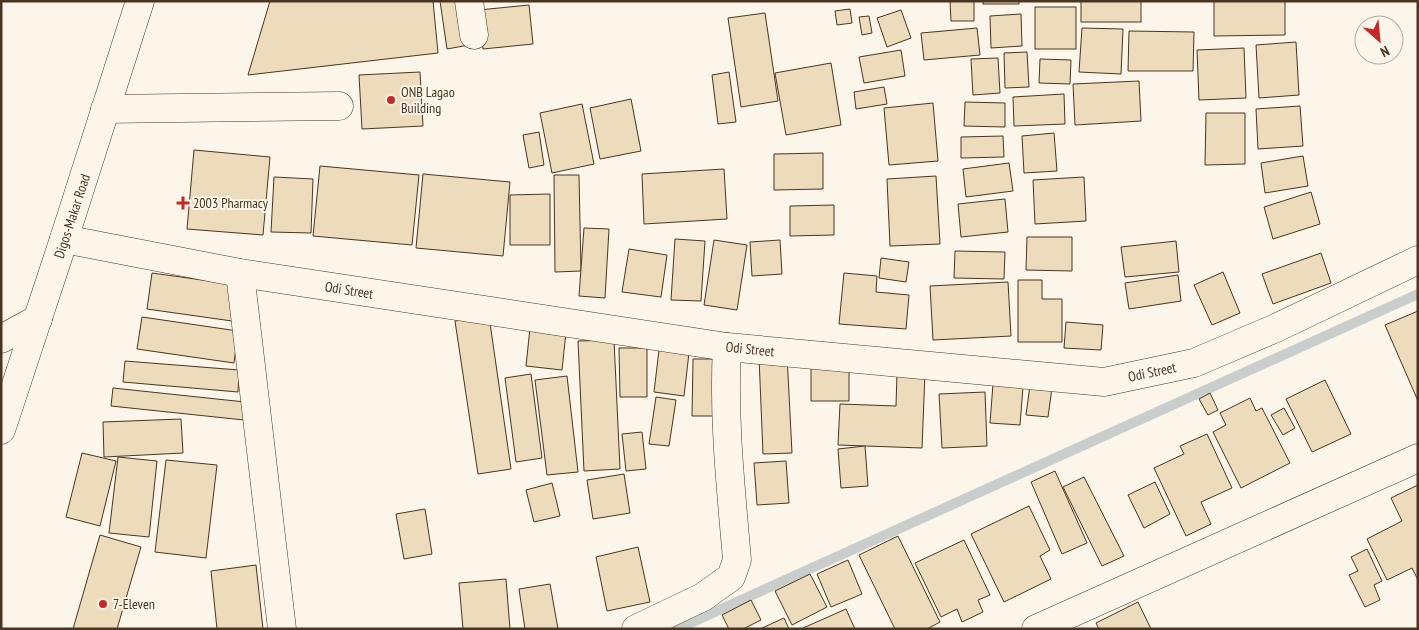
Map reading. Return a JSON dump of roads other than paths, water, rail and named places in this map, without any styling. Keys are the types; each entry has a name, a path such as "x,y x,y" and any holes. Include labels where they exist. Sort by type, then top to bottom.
{"street":[{"name":"Digos-Makar Road","path":"1,430 140,1"},
{"path":"469,1 474,35"},
{"path":"105,109 339,106"},
{"name":"Odi Street","path":"64,239 240,273 727,347 1104,382 1194,363 1276,328 1418,260"},
{"path":"240,273 282,629"},
{"path":"1,339 38,319"},
{"path":"636,629 702,597 731,577 738,560 727,441 725,383 727,347"},
{"path":"1036,629 1418,458"}],"waterway":[{"path":"677,629 1418,294"}],"place":[{"name":"ONB Lagao Building","path":"391,100"},
{"name":"2003 Pharmacy","path":"183,203"},
{"name":"7-Eleven","path":"103,604"}]}
